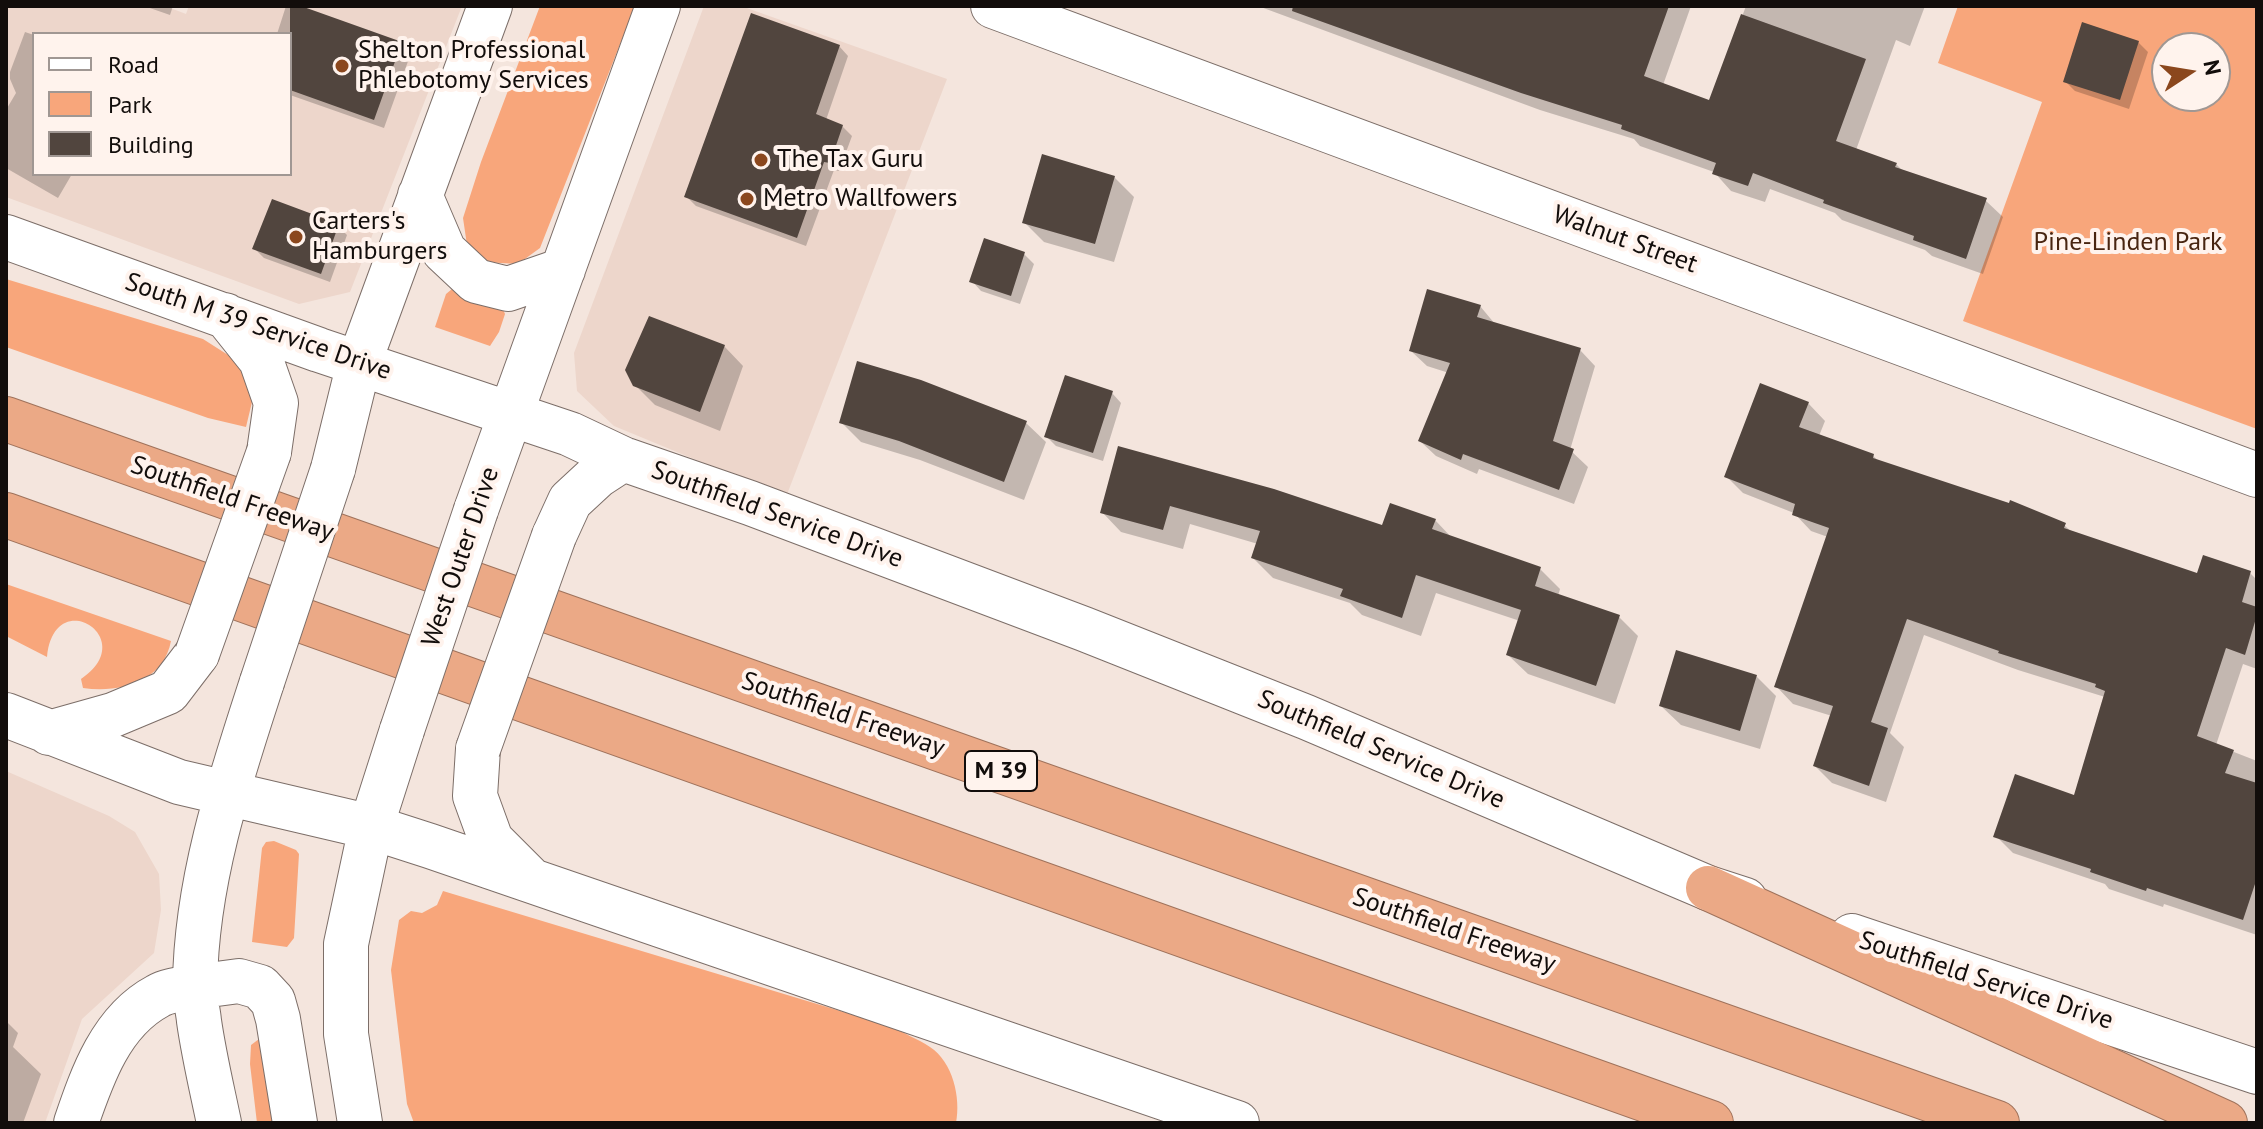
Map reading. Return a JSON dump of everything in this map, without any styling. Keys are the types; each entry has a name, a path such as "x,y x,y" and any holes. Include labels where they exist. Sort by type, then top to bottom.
{"highway":[{"name":"Southfield Freeway","path":"6,419 1997,1123"},
{"path":"6,515 1711,1123"},
{"path":"1708,888 2225,1123"}],"main road":[{"path":"219,1123 205,1064 194,987 202,916 226,794 333,469 359,363 490,6"},
{"name":"West Outer Drive","path":"360,1123 346,1034 346,944 371,827 476,510 658,6"},
{"name":"Walnut Street","path":"993,6 2257,475"},
{"path":"420,195 444,251 476,281 508,289 563,270"},
{"name":"South M 39 Service Drive","path":"6,237 510,414"},
{"path":"49,733 113,715 168,692 197,654 269,452 276,403 261,360 225,315"},
{"name":"Southfield Service Drive","path":"510,414 1114,641 1306,717 1708,888 2257,1072"},
{"path":"534,883 491,840 475,796 478,749 554,536 570,501 597,476 623,459"},
{"path":"6,715 179,782 371,827 1237,1123"},
{"path":"76,1123 108,1045 137,1012 159,995 239,981 260,987 273,1001 295,1123"}],"shaded area":[{"path":"6,6 165,6 186,14 189,6 462,6 350,292 299,304 6,197"},
{"path":"704,6 741,6 947,79 786,497 614,426 577,391 574,353"},
{"path":"6,771 109,816 135,832 159,874 161,910 154,953 82,1019 45,1123 6,1123"}],"green space":[{"path":"540,6 635,6 540,248 518,264 484,262 467,245 463,218"},
{"name":"Pine-Linden Park","path":"1958,6 2257,6 2257,429 1963,321 2042,102 1938,63"},
{"path":"6,279 203,339 239,362 252,402 246,427 208,418 6,347"},
{"path":"452,289 502,307 505,314 490,346 435,327 446,294"},
{"path":"6,584 171,641 166,655 159,667 138,682 111,689 83,688 81,679 97,664 102,648 99,635 90,625 77,621 64,624 53,635 47,657 6,636"},
{"path":"274,841 299,854 294,938 287,947 252,942 262,848 266,842"},
{"path":"443,891 890,1026 930,1047 944,1062 954,1081 956,1123 414,1123 407,1104 391,970 399,920 411,911 422,913 437,905"},
{"path":"259,1039 281,1123 257,1123 250,1064 251,1045"}],"building":[{"name":"Shelton Professional Phlebotomy Services","path":"290,6 301,6 402,42 374,120 292,91"},
{"path":"1293,6 1669,6 1644,76 1709,100 1741,14 1866,59 1836,141 1897,163 1895,167 1987,198 1966,259 1753,173 1748,186 1712,174 1716,163 1621,129 1622,125 1521,93 1292,11"},
{"path":"751,13 840,45 816,114 843,125 830,163 824,162 797,238 684,197"},
{"path":"2082,22 2139,41 2120,100 2063,82"},
{"path":"1042,154 1115,176 1095,244 1022,223"},
{"name":"Carters's Hamburgers","path":"272,199 339,224 321,274 252,249"},
{"path":"984,238 1025,252 1011,296 969,282"},
{"path":"1427,289 1481,305 1477,317 1581,348 1553,441 1574,449 1559,490 1463,454 1461,460 1418,441 1450,363 1409,351"},
{"path":"649,316 725,345 700,412 633,386 625,370"},
{"path":"857,361 921,380 1027,421 1004,482 899,441 839,423"},
{"path":"1065,375 1113,391 1093,453 1044,437"},
{"path":"1760,383 1809,402 1799,427 1874,454 1873,458 2009,503 2010,500 2066,523 2064,528 2197,573 2203,555 2251,571 2242,602 2257,607 2257,615 2245,655 2226,648 2197,736 2234,750 2225,773 2257,783 2257,878 2243,920 2147,888 2146,891 2090,872 2091,869 1993,837 2015,774 2074,795 2105,691 2095,687 2096,684 1998,653 1907,619 1871,722 1888,728 1869,786 1813,766 1833,706 1774,687 1829,528 1792,515 1795,504 1724,477"},
{"path":"1118,446 1274,489 1382,525 1390,503 1436,519 1432,529 1541,567 1535,586 1620,615 1596,686 1506,655 1521,610 1416,575 1402,618 1340,596 1343,589 1251,558 1260,531 1170,506 1163,530 1100,513"},
{"path":"1676,650 1757,675 1740,731 1659,706"}],"place":[{"name":"Shelton Professional Phlebotomy Services","path":"342,66"},
{"name":"The Tax Guru","path":"761,160"},
{"name":"Metro Wallfowers","path":"747,199"},
{"name":"Carters's Hamburgers","path":"296,237"}]}
